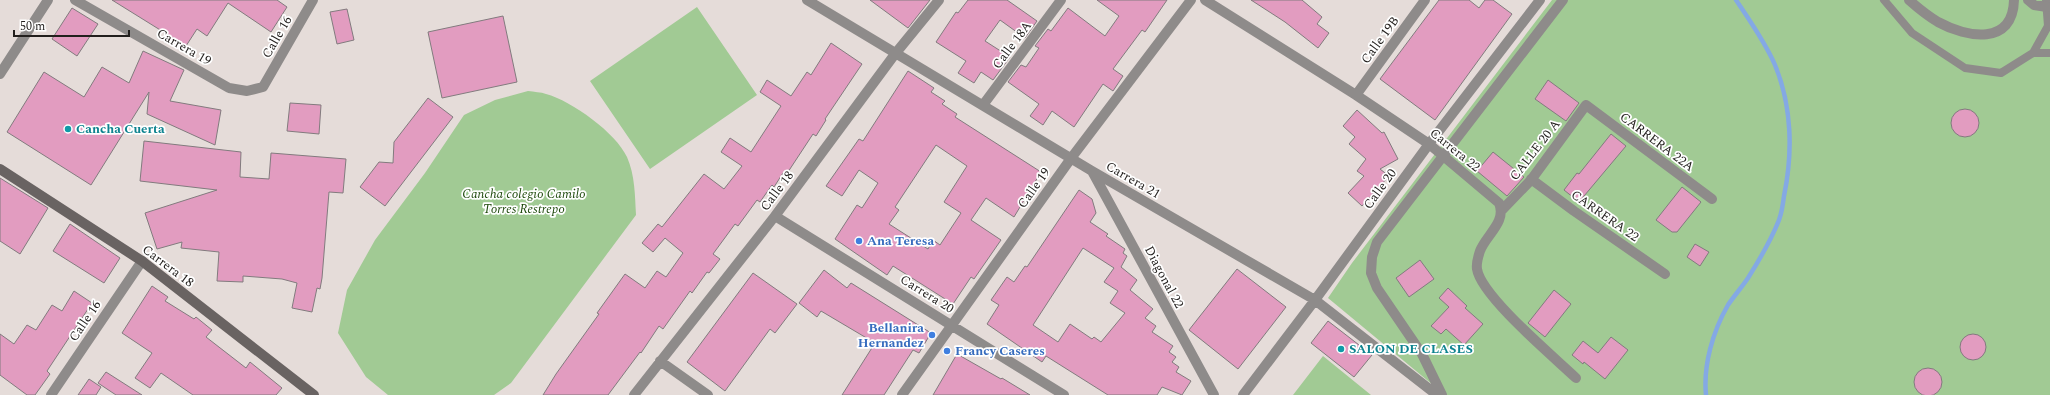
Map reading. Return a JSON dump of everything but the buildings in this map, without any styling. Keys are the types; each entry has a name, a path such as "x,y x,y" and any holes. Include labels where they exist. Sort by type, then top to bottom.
{"street":[{"path":"0,74 48,0"},
{"name":"Carrera 19","path":"75,0 229,88 247,91 263,87"},
{"name":"Calle 16","path":"263,87 313,0"},
{"name":"Carrera 21","path":"807,0 895,54 1072,157 1092,171 1315,300 1437,395"},
{"name":"Calle 18","path":"634,395 775,216 895,54 939,0"},
{"name":"Calle 18A","path":"983,105 1061,0"},
{"name":"Calle 19","path":"902,395 1072,157 1191,0"},
{"name":"Carrera 22","path":"1205,0 1356,94 1429,144 1499,203 1502,210"},
{"name":"Calle 19B","path":"1356,94 1425,0"},
{"name":"Calle 20","path":"1243,395 1315,300 1429,144 1540,0"},
{"path":"1544,0 1556,9"},
{"path":"1442,395 1422,354 1377,288 1371,273 1372,257 1377,242 1563,0"},
{"path":"1909,0 1939,23 1959,31 1981,36 1994,33 2004,27 2010,19 2014,0"},
{"path":"2028,0 2034,6 2047,4"},
{"name":"CALLE 20 A","path":"1502,210 1532,179 1586,105"},
{"name":"CARRERA 22A","path":"1586,105 1712,199"},
{"name":"Carrera 18","path":"0,169 142,261 314,395"},
{"name":"Diagonal 22","path":"1092,171 1214,395"},
{"name":"CARRERA 22","path":"1532,179 1574,211 1665,274"},
{"path":"1502,210 1502,216 1480,249 1477,259 1477,270 1490,294 1507,313 1576,378"},
{"name":"Carrera 20","path":"775,216 1064,395"},
{"name":"Calle 16","path":"51,395 142,261"},
{"path":"660,361 708,395"}],"lane":[{"path":"1884,0 1912,33 1965,68 2001,73 2033,54 2050,53"},
{"path":"2033,54 2048,26 2047,4"}],"green space":[{"path":"1552,0 2050,0 2050,395 1445,395 1328,298 1352,263"},
{"path":"697,7 757,95 650,169 590,81"},
{"name":"Cancha colegio Camilo Torres Restrepo","path":"528,91 544,93 568,103 592,119 613,138 627,157 630,164 634,186 636,215 511,383 494,395 388,395 366,377 338,333 347,290 375,240 425,173 464,115 495,100"},
{"path":"1323,356 1371,395 1293,395"}],"waterway":[{"path":"1706,395 1706,372 1710,348 1728,305 1746,281 1776,227 1782,208 1789,163 1790,146 1788,113 1781,81 1767,48 1736,0"}],"place":[{"name":"Cancha Cuerta","path":"68,129"},
{"name":"Ana Teresa","path":"859,241"},
{"name":"Bellanira Hernandez","path":"932,335"},
{"name":"SALON DE CLASES","path":"1341,349"},
{"name":"Francy Caseres","path":"947,351"}]}
